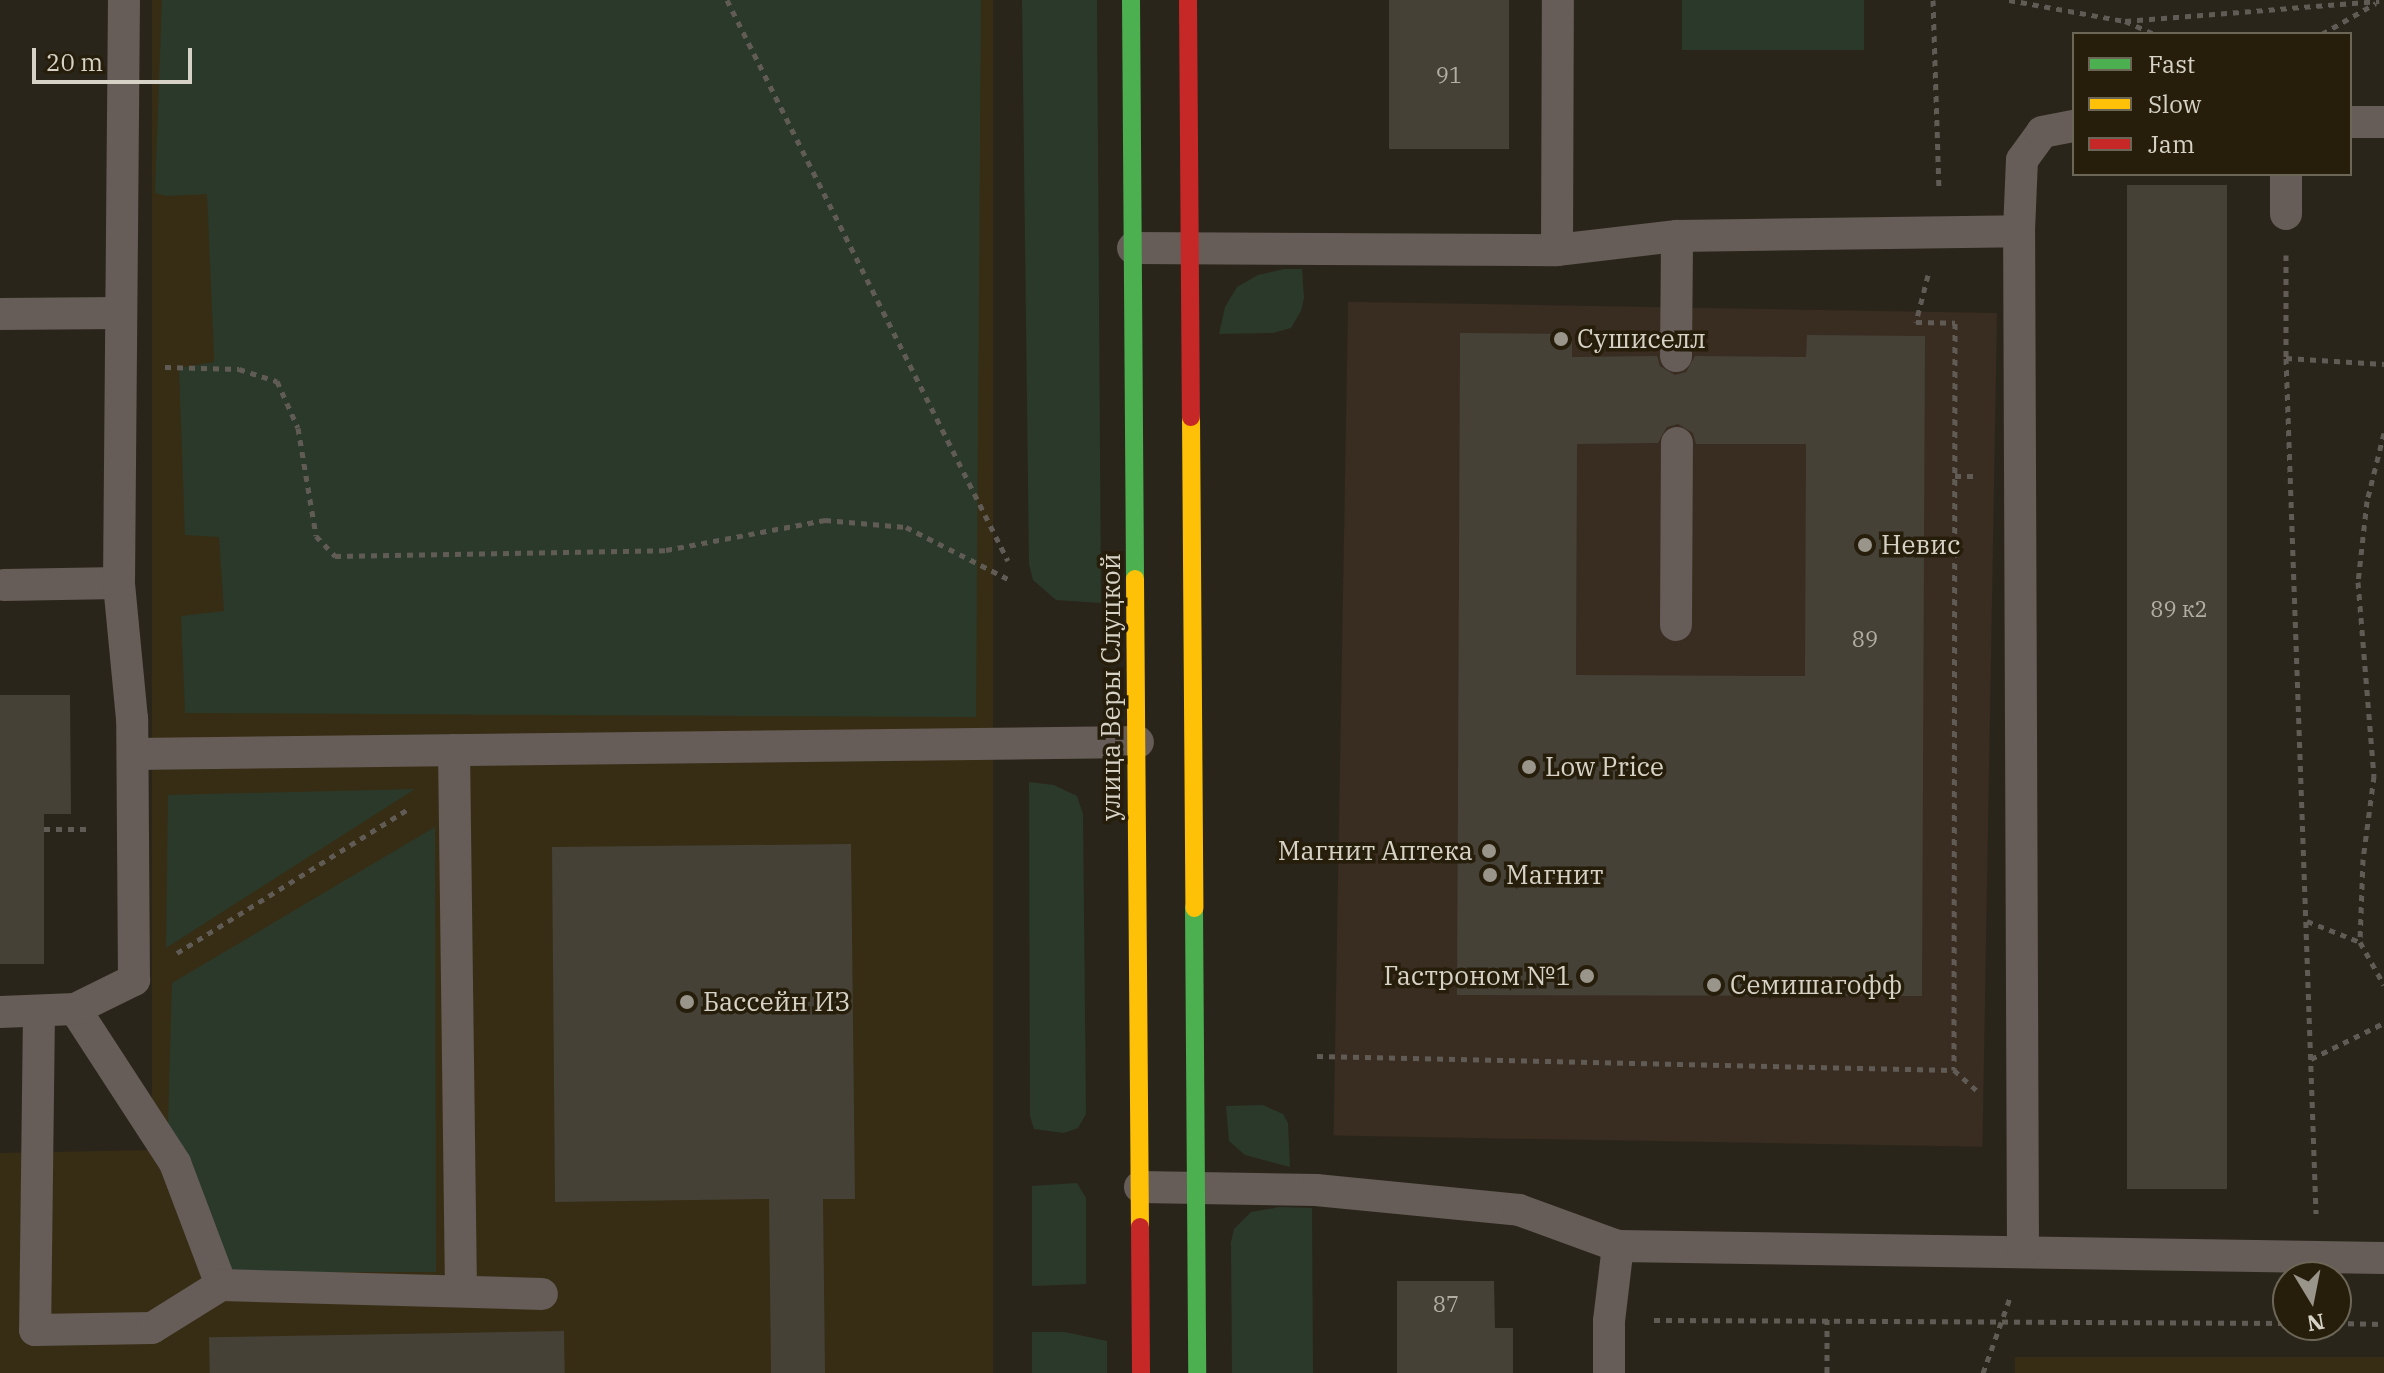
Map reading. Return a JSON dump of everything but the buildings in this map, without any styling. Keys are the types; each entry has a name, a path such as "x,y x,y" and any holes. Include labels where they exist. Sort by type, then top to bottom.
{"street":[{"name":"улица Веры Слуцкой","path":"1131,0 1141,1373"},
{"path":"1188,0 1197,1373"}],"lane":[{"path":"0,1012 75,1009 134,980 133,754 119,583 124,0"},
{"path":"1557,250 1558,0"},
{"path":"2352,122 2384,122"},
{"path":"2023,1250 2026,1135 2019,231 2022,160 2042,132 2072,126"},
{"path":"2286,176 2286,214"},
{"path":"1133,248 1557,250 1677,236 2019,231"},
{"path":"1676,356 1677,236"},
{"path":"0,314 119,313"},
{"path":"1676,625 1677,443"},
{"path":"4,585 119,583"},
{"path":"133,754 454,765 1138,742"},
{"path":"454,765 461,1291"},
{"path":"75,1009 175,1163 221,1285"},
{"path":"39,1011 35,1330 152,1328 221,1285 542,1294"},
{"path":"1140,1187 1316,1190 1519,1210 1618,1246 2384,1258"},
{"path":"1609,1373 1609,1321 1618,1246"}],"path":[{"path":"727,0 1008,561"},
{"path":"1933,0 1939,231 1916,322 1955,323 1954,1070"},
{"path":"2009,0 2125,21 2150,32"},
{"path":"2125,21 2380,1"},
{"path":"2326,32 2380,1"},
{"path":"2286,214 2286,358 2318,1258"},
{"path":"2286,358 2384,364"},
{"path":"119,365 239,369 277,381 298,428 316,536 335,556 666,550 825,520 906,527 1008,579"},
{"path":"2384,433 2367,501 2358,582 2374,776 2363,859 2360,942 2384,985"},
{"path":"134,980 454,765"},
{"path":"44,829 96,829"},
{"path":"2307,921 2360,942"},
{"path":"2311,1059 2384,1023"},
{"path":"1317,1056 1954,1070 2026,1135"},
{"path":"1983,1373 2004,1319 2023,1250"},
{"path":"1827,1319 1827,1373"},
{"path":"1609,1321 2004,1319 2272,1323"},
{"path":"2352,1323 2384,1324"}],"shaded area":[{"path":"152,0 993,0 993,1373 0,1373 0,1153 152,1150"},
{"path":"1348,302 1997,313 1982,1147 1334,1136"},
{"path":"2015,1357 2384,1357 2384,1373 2015,1373"}],"green space":[{"path":"162,0 981,0 976,717 185,713 181,616 224,611 219,537 185,535 179,368 214,362 214,353 207,194 167,196 155,193"},
{"path":"1022,0 1097,0 1101,603 1056,600 1033,580 1029,564"},
{"path":"1682,0 1864,0 1864,50 1682,50"},
{"path":"1284,269 1302,269 1304,298 1301,311 1291,328 1273,333 1219,334 1225,307 1237,287 1258,275"},
{"path":"1029,782 1054,785 1077,796 1083,814 1086,1114 1078,1128 1064,1133 1034,1129 1030,1116"},
{"path":"415,789 166,948 168,795"},
{"path":"435,827 436,1272 229,1272 168,1124 172,983"},
{"path":"1263,1105 1283,1114 1288,1123 1290,1167 1245,1155 1229,1141 1226,1106"},
{"path":"1077,1183 1086,1198 1086,1284 1032,1286 1032,1186"},
{"path":"1280,1207 1312,1208 1313,1373 1232,1373 1231,1242 1234,1229 1251,1212"},
{"path":"1032,1332 1065,1332 1107,1341 1107,1373 1032,1373"}],"traffic: fast":[{"path":"1131,0 1135,579"},
{"path":"1194,908 1197,1373"}],"traffic: slow":[{"path":"1191,417 1194,908"},
{"path":"1135,579 1140,1227"}],"traffic: jam":[{"path":"1188,0 1191,417"},
{"path":"1140,1227 1141,1373"}],"place":[{"name":"Сушиселл","path":"1561,339"},
{"name":"Невис","path":"1865,545"},
{"name":"Low Price","path":"1529,767"},
{"name":"Магнит Аптека","path":"1489,851"},
{"name":"Магнит","path":"1490,875"},
{"name":"Гастроном №1","path":"1587,976"},
{"name":"Семишагофф","path":"1714,985"},
{"name":"Бассейн ИЗ","path":"687,1002"}]}
